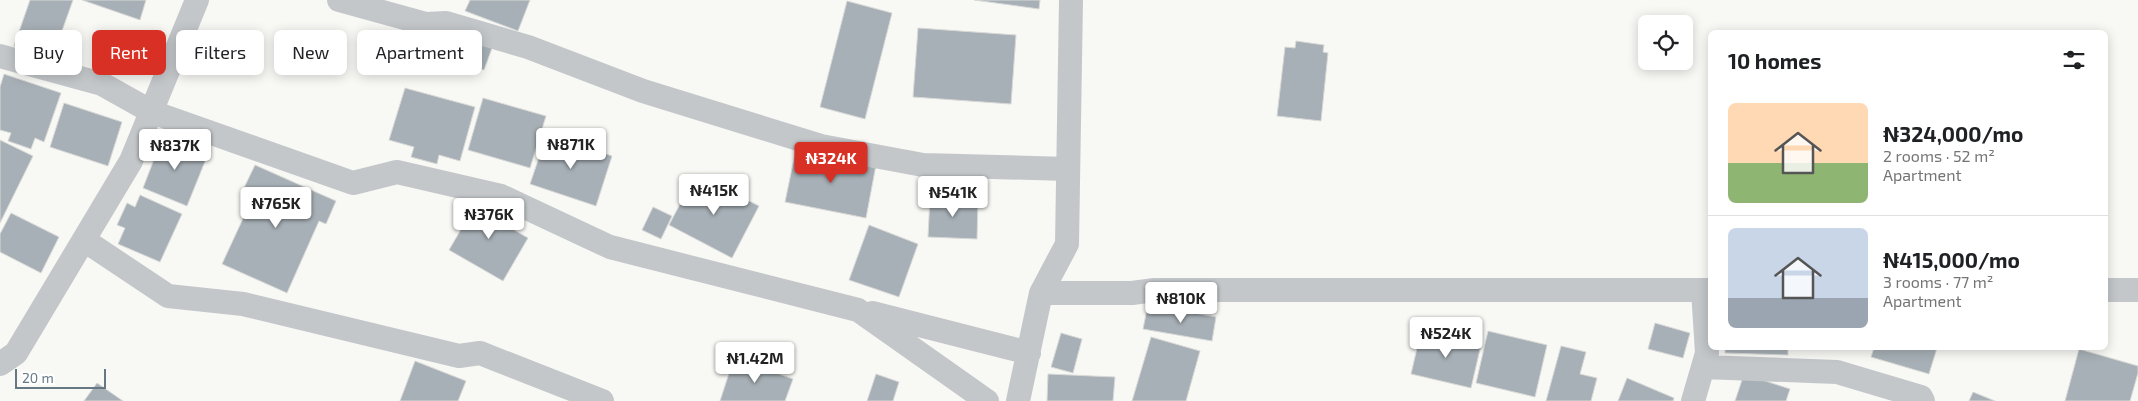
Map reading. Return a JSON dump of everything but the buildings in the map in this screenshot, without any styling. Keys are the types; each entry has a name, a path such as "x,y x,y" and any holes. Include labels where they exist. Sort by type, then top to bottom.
{"street":[{"path":"0,364 16,353 132,161 197,0"},
{"path":"339,0 426,24 446,23 528,46 643,91 821,146 924,165 1068,170"},
{"path":"1018,401 1041,293 1067,244 1071,0"},
{"path":"0,56 102,84 152,112 354,183 397,172 501,196 610,247 1029,353"},
{"path":"84,240 168,296 243,304 459,356 480,353 602,401"},
{"path":"1041,293 1132,293 1155,290 1707,290 1707,353 1693,401"},
{"path":"2108,290 2138,290"},
{"path":"858,310 987,401"},
{"path":"1703,367 1837,372 1921,397 1923,401"}]}
